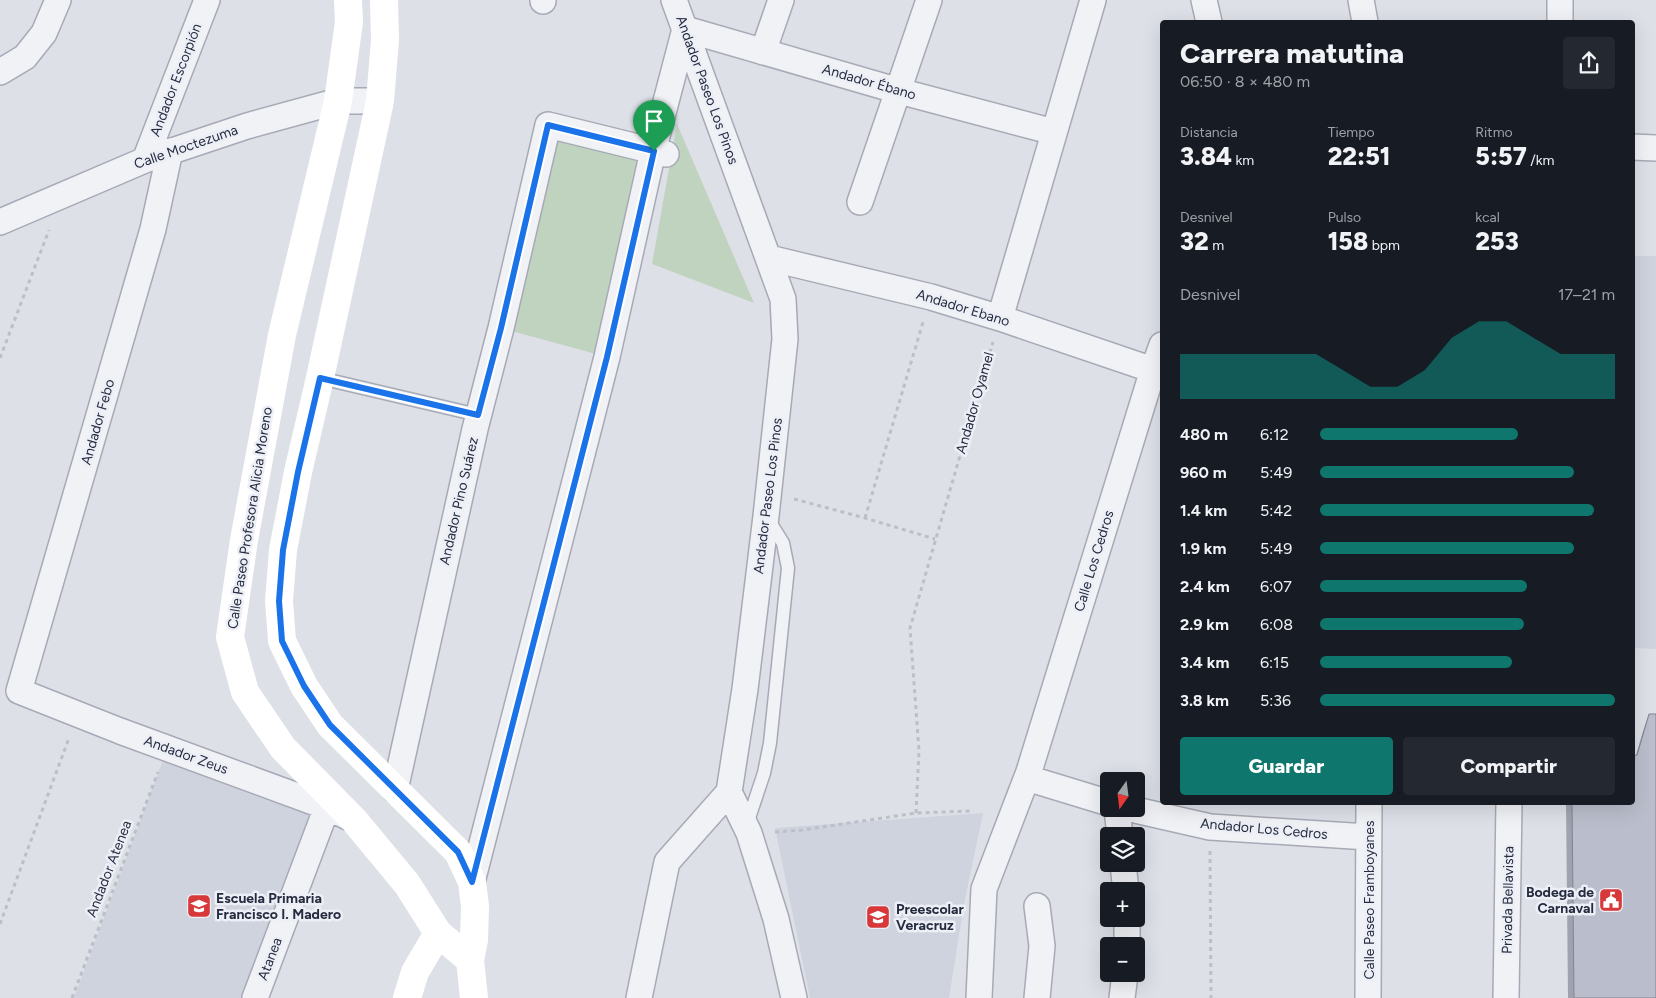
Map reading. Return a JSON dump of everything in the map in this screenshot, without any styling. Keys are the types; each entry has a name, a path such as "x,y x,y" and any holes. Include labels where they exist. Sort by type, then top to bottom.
{"street":[{"path":"0,72 25,57 30,51 44,33 58,0"},
{"name":"Andador Escorpión","path":"144,160 207,0"},
{"name":"Calle Paseo Profesora Alicia Moreno","path":"348,0 349,22 338,101 282,335 244,540 230,637 245,692 283,748 354,820 407,884 438,933 470,960"},
{"path":"384,0 385,40 380,101 298,472 283,550 279,601 282,641 304,686 330,725 458,852 472,882 476,906 474,940 470,960 474,998"},
{"name":"Andador Paseo Los Pinos","path":"674,0 783,299 785,339 768,504 745,689 729,792"},
{"path":"763,52 782,0"},
{"path":"860,202 929,0"},
{"path":"1000,318 1092,0"},
{"path":"1204,0 1209,20"},
{"path":"1560,0 1560,20"},
{"path":"472,882 660,153 685,28"},
{"name":"Andador Ébano","path":"685,28 899,91 1054,132"},
{"name":"Calle Moctezuma","path":"0,222 144,160 247,126 338,101 380,101"},
{"name":"Andador Pino Suárez","path":"395,790 478,415 501,328 548,125 660,153"},
{"path":"1635,146 1656,148"},
{"name":"Andador Febo","path":"19,691 154,229 170,151"},
{"name":"Andador Ebano","path":"769,258 931,297 1000,318 1153,370"},
{"name":"Calle Los Cedros","path":"979,998 984,888 1028,774 1160,351"},
{"name":"Andador Zeus","path":"19,691 327,807 354,820"},
{"path":"1028,774 1100,800"},
{"path":"639,998 667,862 729,792 748,830 776,919 794,998"},
{"name":"Calle Paseo Framboyanes","path":"1368,998 1369,805"},
{"name":"Privada Bellavista","path":"1506,998 1508,805"},
{"name":"Atanea","path":"255,998 327,807"},
{"name":"Andador Los Cedros","path":"1145,812 1210,827 1368,838"},
{"path":"1037,906 1042,946 1037,998"},
{"path":"407,998 415,972 438,933"},
{"path":"1122,998 1124,982"}],"lane":[{"path":"320,378 478,415"},
{"path":"748,830 764,773 770,743 788,568 783,544 768,504"}],"path":[{"path":"0,358 63,195"},
{"path":"865,518 931,297"},
{"name":"Andador Oyamel","path":"916,814 919,751 910,628 1000,318"},
{"path":"768,504 865,518 935,540"},
{"path":"0,924 78,714"},
{"name":"Andador Atenea","path":"72,998 168,748"},
{"path":"748,830 802,830 916,814 970,811"},
{"path":"1210,827 1211,998"}],"shaded area":[{"path":"1635,256 1656,256 1656,649 1635,648"},
{"name":"Escuela Primaria Francisco I. Madero","path":"166,752 325,813 255,998 74,998"},
{"name":"Preescolar Veracruz","path":"983,813 964,904 949,998 810,998 775,828"}],"green space":[{"path":"677,124 754,303 652,264"},
{"path":"548,125 653,151 607,357 501,328"}],"building":[{"name":"Bodega de Carnaval","path":"1649,714 1656,714 1656,998 1574,998 1572,805 1635,805 1635,755 1637,755"}],"place":[{"name":"Bodega de Carnaval","path":"1611,900"},
{"name":"Escuela Primaria Francisco I. Madero","path":"199,906"},
{"name":"Preescolar Veracruz","path":"878,917"}],"route":[{"path":"548,125 654,151 607,357 472,882 458,852 330,725 304,686 282,641 279,601 283,550 298,472 320,378 478,415 501,328 548,125"}]}
